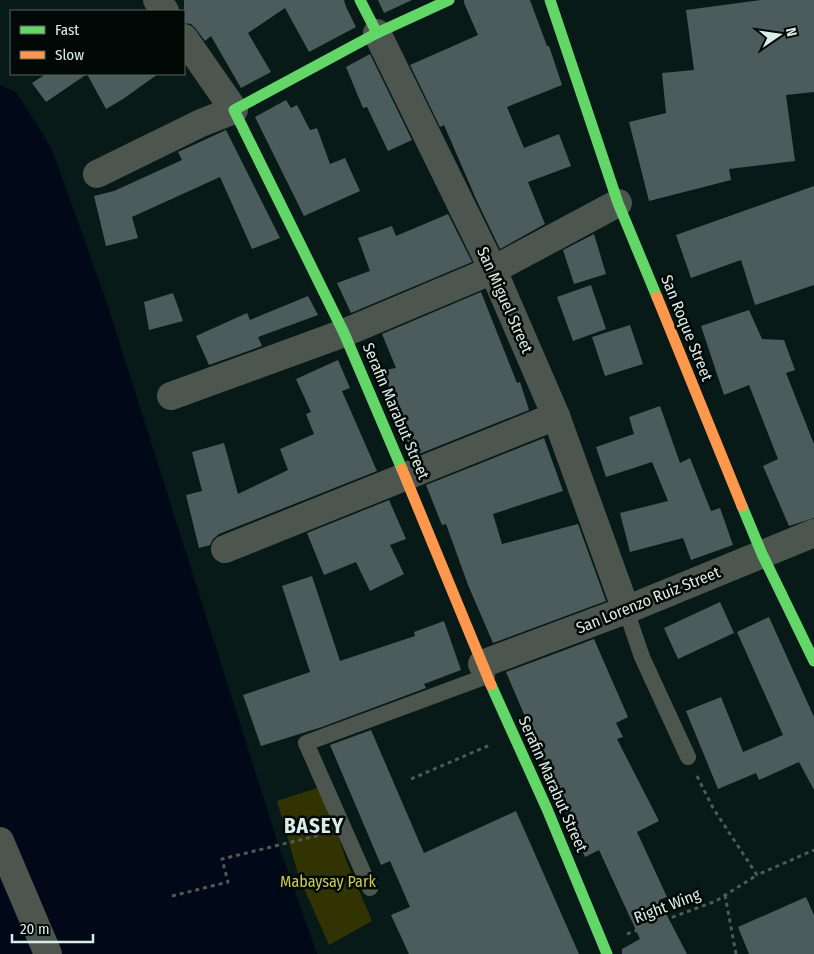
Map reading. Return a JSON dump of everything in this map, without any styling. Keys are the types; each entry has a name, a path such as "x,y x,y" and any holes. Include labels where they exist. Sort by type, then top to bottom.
{"street":[{"name":"San Miguel Street","path":"360,0 493,270 556,416 626,610"},
{"path":"97,174 201,122 234,110 377,33 449,0"},
{"name":"San Roque Street","path":"550,0 618,203 762,554 814,661"},
{"path":"185,39 234,110"},
{"name":"Serafin Marabut Street","path":"234,110 344,333 406,477 484,670 547,809 607,954"},
{"path":"171,396 344,333 493,270 618,203"},
{"path":"225,549 556,416"},
{"name":"San Lorenzo Ruiz Street","path":"484,670 814,533"},
{"path":"0,841 48,954"}],"lane":[{"path":"626,610 642,657 688,757"},
{"path":"370,888 306,743 484,670"}],"path":[{"path":"410,779 514,734"},
{"path":"688,757 713,808 757,875"},
{"path":"172,896 228,882 222,859 344,829"},
{"name":"Right Wing","path":"626,935 716,901 757,875 814,850"},
{"path":"725,895 736,954"}],"green space":[{"name":"Mabaysay Park","path":"323,786 346,860 372,921 329,945 299,877 277,801"}],"water":[{"path":"0,85 17,93 52,149 107,303 276,837 317,954 0,954"}],"building":[{"path":"184,0 344,0 356,27 309,52 285,8 248,33 271,72 241,88 211,36 205,41 191,24 185,23"},
{"path":"378,0 412,0 384,13"},
{"path":"464,0 530,0 547,46 549,46 562,85 507,107 524,148 559,134 571,166 528,182 545,224 500,249 444,125 440,127 410,65 478,35"},
{"path":"761,0 814,0 814,92 786,95 795,161 729,169 731,180 649,201 629,122 666,113 662,73 694,70 686,10"},
{"path":"370,54 412,140 388,151 367,107 363,108 346,67"},
{"path":"44,75 86,75 46,102 32,83"},
{"path":"88,75 157,75 123,99 106,109"},
{"path":"286,100 291,108 297,105 310,130 317,128 330,164 345,158 360,191 304,216 255,117"},
{"path":"226,130 280,238 252,249 220,177 132,217 138,238 106,246 94,196 114,191 182,160 178,152"},
{"path":"814,186 814,285 755,305 741,260 691,278 676,235"},
{"path":"448,214 472,262 351,313 337,283 370,271 358,238 392,226 396,236"},
{"path":"594,234 606,274 574,284 563,250"},
{"path":"591,285 606,329 573,341 557,297"},
{"path":"481,292 517,383 520,382 529,410 414,456 394,410 385,370 396,368 382,334"},
{"path":"173,293 183,321 149,330 144,302"},
{"path":"308,296 318,315 258,337 262,346 209,365 196,336 247,313 250,320"},
{"path":"749,310 762,339 784,340 795,370 786,373 814,444 814,518 789,526 763,466 778,459 749,385 724,395 701,326"},
{"path":"630,325 643,364 605,376 592,337"},
{"path":"338,360 350,388 342,391 377,471 219,534 210,545 199,548 186,495 202,491 192,452 224,443 238,494 288,470 280,449 314,434 306,414 311,412 296,379"},
{"path":"660,406 680,463 690,458 711,511 720,508 733,545 691,560 683,538 630,552 620,513 668,501 652,462 606,477 596,447 634,434 629,417"},
{"path":"544,438 563,491 493,514 502,544 578,524 606,601 493,643 468,585 446,524 442,525 426,485"},
{"path":"389,500 406,539 390,545 404,574 370,591 356,562 324,575 307,533"},
{"path":"312,576 340,661 415,636 414,632 444,621 461,670 424,684 426,688 322,727 261,746 243,695 310,672 282,586"},
{"path":"720,602 734,633 678,659 664,628"},
{"path":"769,617 814,717 814,790 799,762 759,780 756,773 718,789 686,711 721,697 743,752 783,735 737,632"},
{"path":"594,639 628,717 616,723 623,737 617,739 659,821 637,832 667,897 659,900 687,954 622,954 622,949 640,939 599,850 585,857 506,672"},
{"path":"371,730 424,853 516,811 579,954 409,954 391,915 410,907 390,861 381,865 330,745"},
{"path":"806,897 814,915 814,954 749,954 738,927"}],"traffic: fast":[{"path":"360,0 377,33"},
{"path":"402,469 344,333 234,110 377,33 449,0"},
{"path":"550,0 618,203 657,297"},
{"path":"742,506 762,554 814,661"},
{"path":"491,685 547,809 607,954"}],"traffic: slow":[{"path":"657,297 742,506"},
{"path":"402,469 491,685"}],"district":[{"name":"BASEY","path":"314,826"}]}
